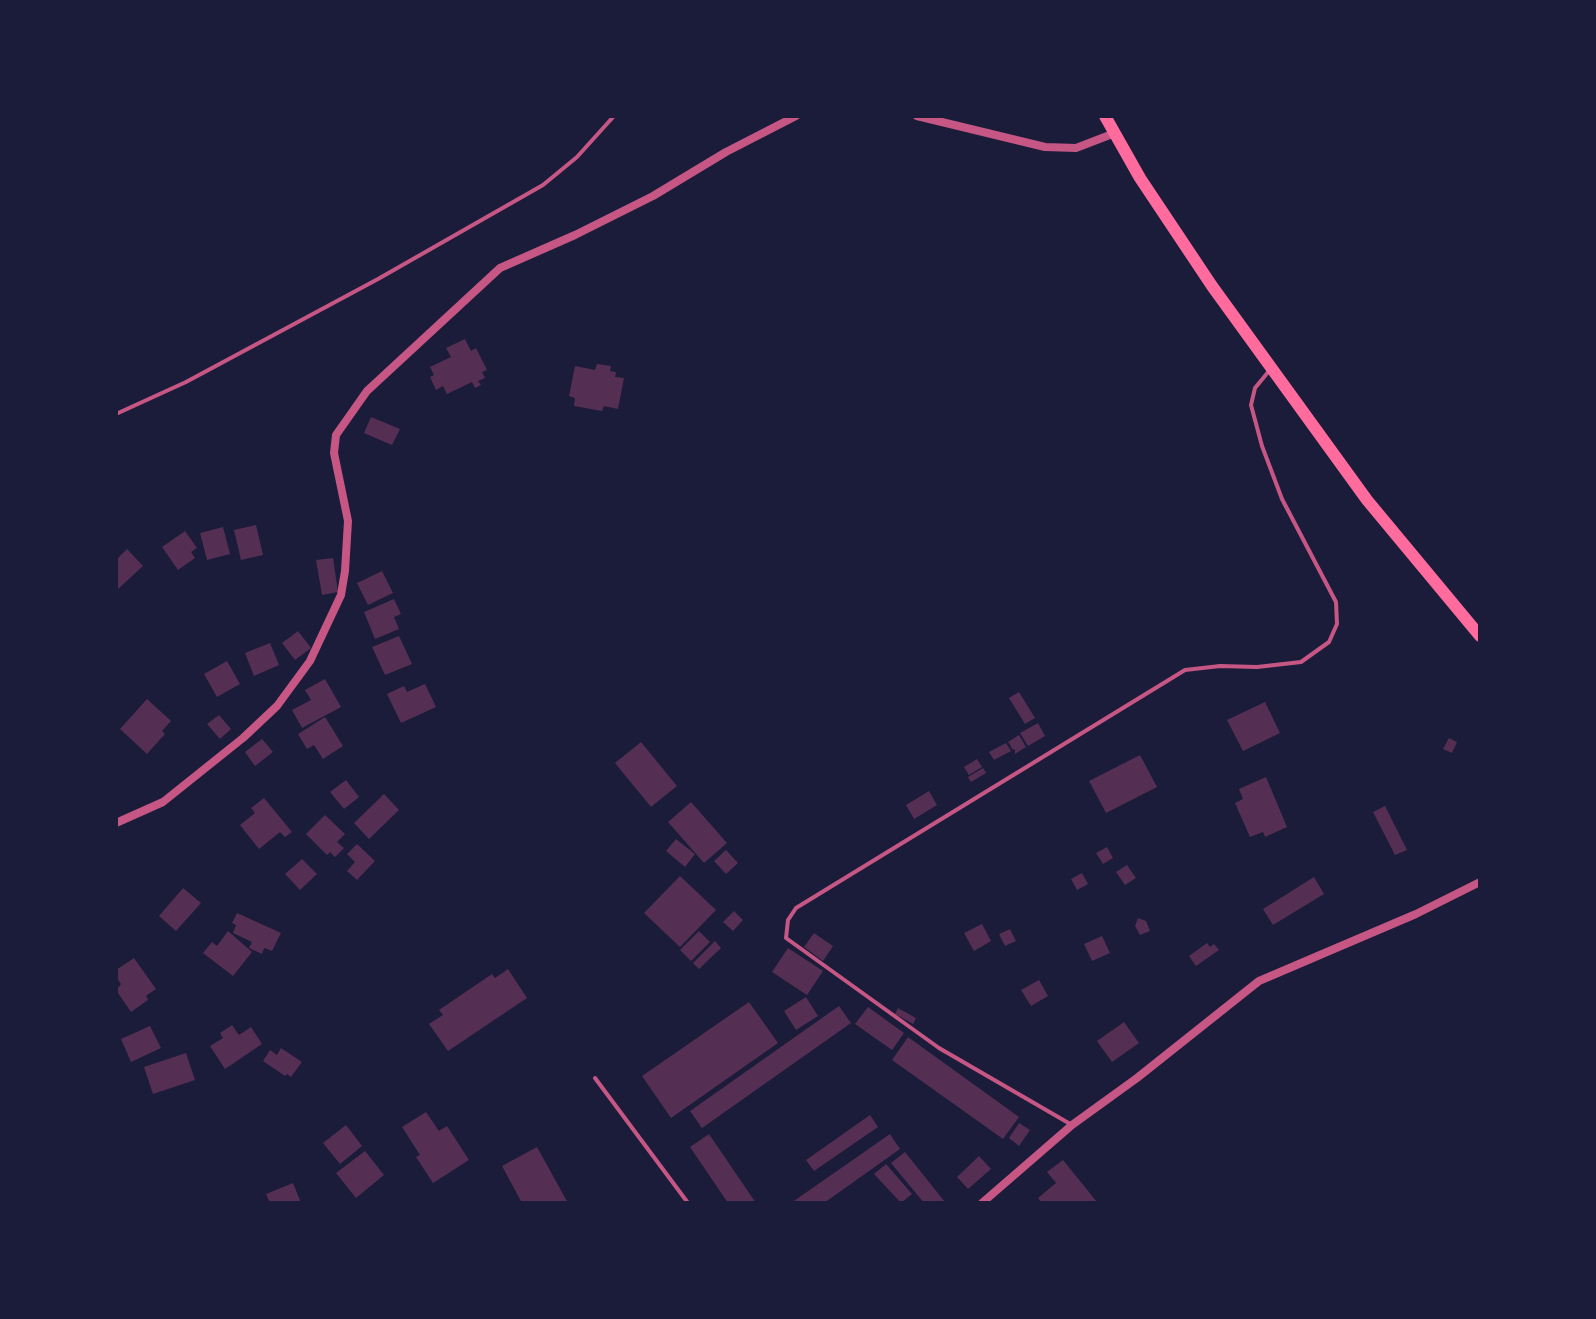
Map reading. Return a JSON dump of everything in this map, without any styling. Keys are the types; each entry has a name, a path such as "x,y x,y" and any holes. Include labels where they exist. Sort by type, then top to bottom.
{"main road":[{"path":"1105,116 1140,178 1271,368 1367,500 1480,636"}],"street":[{"path":"116,823 163,802 243,738 277,706 310,661 341,595 345,571 348,521 334,453 336,435 367,391 500,268 653,196 726,152 796,116"},
{"path":"917,116 1045,147 1076,148 1115,133"},
{"path":"982,1203 1072,1125 1137,1078 1259,981 1416,914 1480,882"}],"lane":[{"path":"116,414 186,382 378,279 543,185 577,157 614,116"},
{"path":"1072,1125 913,1030 786,938 788,920 796,908 1185,670 1301,662 1329,642 1337,624 1336,602 1282,499 1251,405 1255,388 1271,368"},
{"path":"595,1078 688,1203"}],"building":[{"path":"465,339 471,351 476,348 487,370 482,372 485,378 478,381 481,385 475,388 472,382 447,394 443,386 436,390 430,377 434,375 430,367 451,357 446,348"},
{"path":"597,364 611,366 610,371 616,372 615,377 624,378 618,409 604,406 602,411 574,406 575,398 569,396 575,366 595,370"},
{"path":"371,417 400,429 392,445 364,433"},
{"path":"256,525 263,555 241,560 234,530"},
{"path":"223,527 230,554 207,560 200,533"},
{"path":"185,531 197,548 191,552 195,558 178,570 162,547"},
{"path":"127,549 143,566 118,589 116,560"},
{"path":"333,558 338,592 322,595 316,560"},
{"path":"382,571 393,593 368,605 357,583"},
{"path":"394,599 401,614 394,617 399,629 375,639 364,612"},
{"path":"298,631 311,648 295,660 282,643"},
{"path":"399,636 412,664 385,675 372,647"},
{"path":"270,643 279,665 254,676 245,653"},
{"path":"227,661 240,684 217,697 204,674"},
{"path":"325,679 341,707 302,728 292,710 311,700 305,690"},
{"path":"425,684 436,707 401,723 387,694 404,686 407,692"},
{"path":"1019,692 1035,718 1025,724 1009,698"},
{"path":"147,699 171,721 162,731 165,734 147,754 120,729"},
{"path":"1265,702 1280,733 1243,751 1227,720"},
{"path":"219,715 231,729 220,739 207,724"},
{"path":"325,717 343,746 323,759 314,745 307,749 298,734"},
{"path":"1038,723 1045,736 1028,746 1020,733"},
{"path":"1019,735 1026,747 1015,754 1015,749 1008,742"},
{"path":"1449,738 1457,742 1452,753 1443,749"},
{"path":"262,739 273,752 255,766 245,752"},
{"path":"641,742 677,786 651,807 615,763"},
{"path":"1006,743 1011,751 994,760 989,752"},
{"path":"1140,755 1157,787 1106,813 1089,781"},
{"path":"977,759 982,767 969,775 964,767"},
{"path":"983,768 986,773 971,782 968,777"},
{"path":"1266,777 1287,827 1265,837 1263,832 1250,837 1235,803 1243,799 1239,789"},
{"path":"346,780 359,797 344,809 330,792"},
{"path":"929,791 937,805 914,819 906,805"},
{"path":"384,794 399,810 369,839 354,823"},
{"path":"264,798 292,832 285,837 280,832 259,849 240,825 255,813 251,808"},
{"path":"691,802 727,843 704,863 668,822"},
{"path":"1385,806 1407,850 1395,855 1373,812"},
{"path":"325,815 345,834 337,842 344,848 335,857 330,852 327,855 306,834"},
{"path":"676,839 695,854 685,867 666,851"},
{"path":"357,844 375,861 357,880 347,871 355,862 347,854"},
{"path":"1107,847 1113,858 1103,864 1096,853"},
{"path":"726,850 738,863 726,874 714,861"},
{"path":"302,859 317,874 300,890 285,874"},
{"path":"1127,865 1136,878 1125,885 1116,872"},
{"path":"1082,873 1088,884 1077,890 1071,879"},
{"path":"680,876 716,910 680,947 644,913"},
{"path":"1314,877 1324,894 1273,925 1263,909"},
{"path":"183,888 201,903 176,931 159,916"},
{"path":"734,911 743,920 733,931 723,922"},
{"path":"237,913 281,933 272,951 264,948 262,954 249,948 252,942 233,933 236,925 232,923"},
{"path":"1138,918 1146,921 1150,931 1140,935 1135,926"},
{"path":"982,924 991,941 974,951 964,933"},
{"path":"1010,929 1016,941 1005,946 999,934"},
{"path":"228,931 252,952 233,976 203,953 212,942 217,946"},
{"path":"699,931 710,942 691,961 680,950"},
{"path":"814,933 833,946 823,961 804,947"},
{"path":"1102,936 1110,953 1092,961 1084,944"},
{"path":"715,941 721,948 699,969 693,963"},
{"path":"1207,943 1210,947 1214,944 1219,950 1196,966 1189,956"},
{"path":"788,948 823,971 807,995 772,972"},
{"path":"134,958 156,989 146,996 148,1000 131,1012 116,990 121,984 116,970"},
{"path":"508,969 527,998 448,1051 429,1024 443,1015 439,1010 492,974 495,978"},
{"path":"1039,980 1048,996 1031,1006 1021,990"},
{"path":"806,997 818,1016 796,1030 784,1011"},
{"path":"749,1002 778,1043 671,1118 642,1076"},
{"path":"839,1006 851,1023 702,1128 690,1111"},
{"path":"868,1007 904,1033 892,1050 855,1024"},
{"path":"898,1008 916,1018 913,1024 895,1014"},
{"path":"1124,1022 1139,1043 1112,1062 1097,1041"},
{"path":"232,1025 239,1035 251,1027 262,1044 225,1069 210,1046 223,1038 220,1033"},
{"path":"150,1026 161,1048 131,1062 121,1039"},
{"path":"908,1037 1019,1117 1003,1139 892,1060"},
{"path":"281,1048 302,1062 291,1077 263,1061 270,1050 277,1055"},
{"path":"186,1053 195,1080 153,1094 144,1067"},
{"path":"426,1112 439,1131 447,1126 469,1160 433,1183 402,1127"},
{"path":"870,1115 878,1127 814,1171 806,1160"},
{"path":"1019,1123 1030,1130 1019,1146 1009,1138"},
{"path":"346,1125 362,1146 340,1164 323,1143"},
{"path":"709,1134 756,1203 728,1203 690,1147"},
{"path":"890,1134 900,1149 824,1203 791,1203"},
{"path":"537,1147 568,1203 522,1203 502,1166"},
{"path":"365,1151 384,1175 356,1198 336,1173"},
{"path":"905,1152 945,1202 924,1203 891,1163"},
{"path":"979,1156 991,1169 968,1189 957,1177"},
{"path":"1063,1160 1097,1202 1042,1203 1038,1198 1056,1183 1047,1172"},
{"path":"886,1164 912,1194 901,1203 874,1174"},
{"path":"293,1183 301,1203 270,1203 266,1194"}]}
